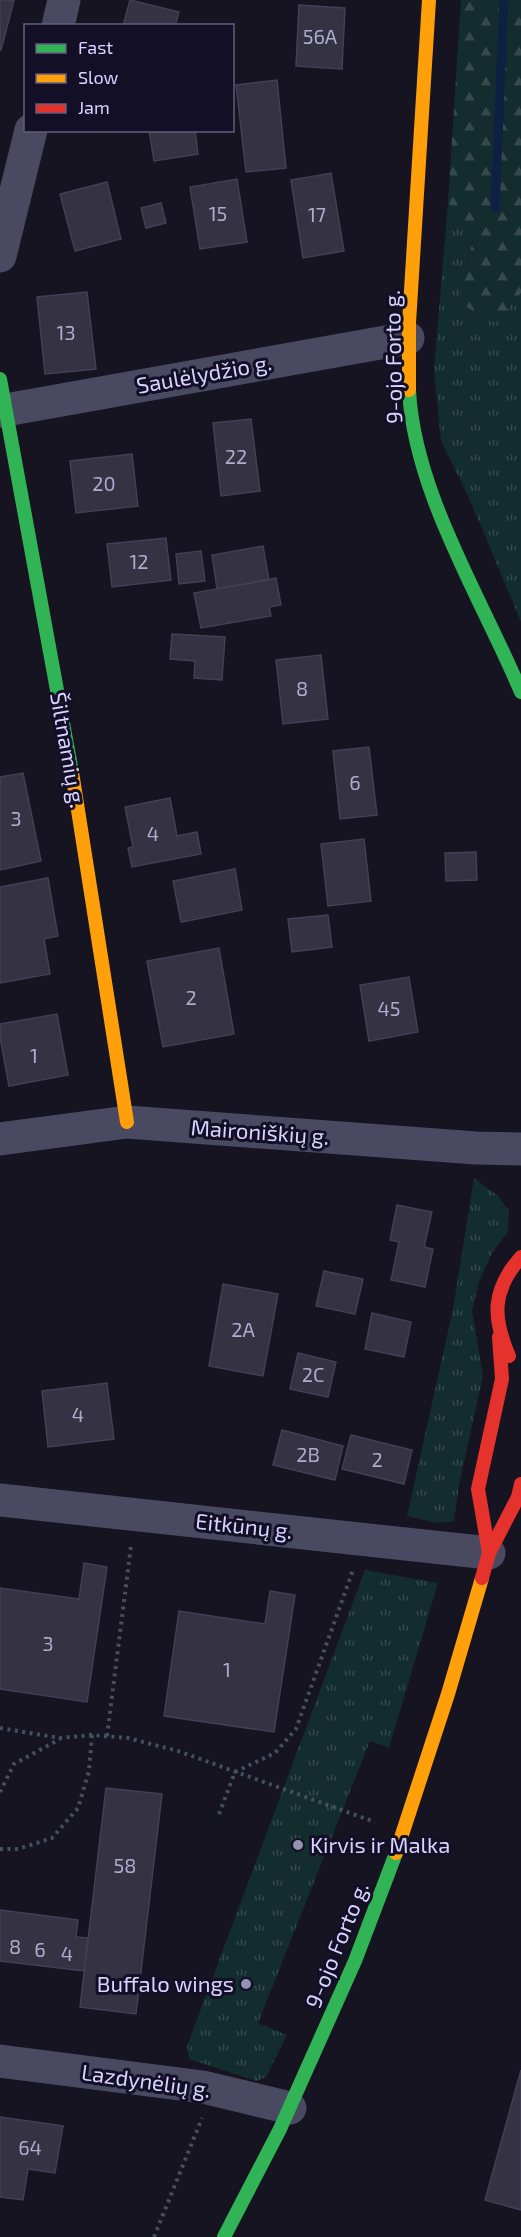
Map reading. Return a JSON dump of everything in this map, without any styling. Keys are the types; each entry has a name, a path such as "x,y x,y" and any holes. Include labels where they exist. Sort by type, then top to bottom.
{"street":[{"path":"58,24 64,0"},
{"name":"9-ojo Forto g.","path":"429,0 408,338 410,398 417,444 434,496 521,692"},
{"path":"0,256 31,132"},
{"name":"Saulėlydžio g.","path":"2,400 408,338"},
{"name":"Šiltnamių g.","path":"2,400 74,782 127,1122"},
{"name":"Maironiškių g.","path":"0,1139 127,1122 476,1148 521,1149"},
{"name":"9-ojo Forto g.","path":"489,1553 478,1489 502,1379 496,1313 500,1289 511,1267 521,1257"},
{"path":"499,1337 516,1365"},
{"name":"9-ojo Forto g.","path":"224,2237 290,2108 355,1961 404,1833 489,1553 518,1497 521,1484"},
{"name":"Eitkūnų g.","path":"0,1500 489,1553"},
{"name":"Lazdynėlių g.","path":"0,2061 214,2090 290,2108"}],"path":[{"path":"107,1736 135,1515"},
{"path":"219,1814 235,1772 275,1753 296,1728 365,1538"},
{"path":"0,1728 60,1738 92,1735 128,1737 178,1751 404,1833"},
{"path":"0,1849 18,1849 52,1838 78,1808 89,1771 92,1735"},
{"path":"0,1792 14,1764 60,1738"},
{"path":"154,2237 214,2090"}],"green space":[{"path":"461,0 521,0 521,293 496,323 459,303 473,239 448,202"},
{"path":"448,202 473,238 459,303 496,322 521,293 521,622 470,500 441,441 434,371"},
{"path":"474,1178 498,1196 509,1211 508,1232 493,1251 479,1282 472,1311 483,1376 459,1485 454,1521 437,1523 407,1516 453,1309"},
{"path":"365,1570 438,1583 389,1748 370,1741 258,2023 287,2035 266,2077 256,2081 189,2059 187,2046"}],"building":[{"path":"0,0 14,0 1,50 0,50"},
{"path":"130,0 179,12 176,24 124,24"},
{"path":"299,5 345,8 342,69 296,66"},
{"path":"277,80 286,168 246,172 236,85"},
{"path":"149,132 195,132 198,154 154,161"},
{"path":"331,173 344,251 303,258 291,180"},
{"path":"237,179 247,242 200,249 190,187"},
{"path":"107,182 121,239 75,251 60,194"},
{"path":"161,203 166,223 146,228 141,208"},
{"path":"87,292 96,369 45,374 37,297"},
{"path":"251,419 260,491 221,496 213,423"},
{"path":"132,454 138,506 76,513 70,461"},
{"path":"166,538 171,580 112,587 107,544"},
{"path":"263,546 269,580 217,589 212,555"},
{"path":"201,551 205,581 179,584 176,554"},
{"path":"276,578 281,605 269,607 271,616 201,628 194,593"},
{"path":"172,634 225,637 222,680 194,678 195,661 170,659"},
{"path":"321,655 328,719 283,724 276,660"},
{"path":"369,747 377,815 340,819 333,751"},
{"path":"23,773 41,861 0,870 0,777"},
{"path":"170,798 177,836 197,832 201,854 132,867 128,848 133,847 125,807"},
{"path":"364,839 371,901 328,906 321,844"},
{"path":"476,852 477,880 446,881 445,853"},
{"path":"235,869 242,910 181,922 173,881"},
{"path":"48,878 58,936 44,939 50,974 0,983 0,887"},
{"path":"328,915 332,947 292,952 288,919"},
{"path":"219,948 234,1034 163,1047 147,961"},
{"path":"409,977 418,1032 369,1041 360,985"},
{"path":"57,1014 68,1075 9,1086 0,1037 0,1024"},
{"path":"397,1205 432,1212 424,1247 433,1249 425,1287 391,1280 399,1242 390,1240"},
{"path":"324,1271 363,1279 355,1314 316,1306"},
{"path":"223,1284 278,1294 263,1376 209,1366"},
{"path":"372,1313 411,1322 404,1357 365,1349"},
{"path":"298,1353 336,1362 328,1397 290,1389"},
{"path":"107,1383 114,1439 48,1447 42,1391"},
{"path":"282,1430 343,1446 335,1480 273,1465"},
{"path":"351,1435 412,1450 404,1484 342,1469"},
{"path":"84,1563 107,1567 87,1702 0,1689 0,1588 79,1599"},
{"path":"270,1591 295,1595 274,1732 164,1716 179,1611 265,1624"},
{"path":"106,1788 162,1794 136,2014 80,2007"},
{"path":"0,1910 78,1920 76,1937 88,1938 84,1971 0,1961"},
{"path":"521,2070 521,2210 485,2200"},
{"path":"0,2117 63,2126 55,2173 28,2169 23,2200 0,2197"}],"waterway":[{"path":"495,207 504,0"}],"traffic: fast":[{"path":"0,379 72,772"},
{"path":"409,390 414,428 423,467 436,506 521,692"},
{"path":"224,2237 280,2129 355,1961 396,1853"}],"traffic: slow":[{"path":"409,390 409,323 429,0"},
{"path":"72,772 127,1122"},
{"path":"396,1853 448,1694 482,1578"}],"traffic: jam":[{"path":"509,1356 500,1329 498,1304 505,1281 521,1257"},
{"path":"489,1553 478,1489 502,1379 499,1337"},
{"path":"482,1578 489,1553 518,1497 521,1484"}],"place":[{"name":"Kirvis ir Malka","path":"298,1845"},
{"name":"Buffalo wings","path":"246,1984"}]}
